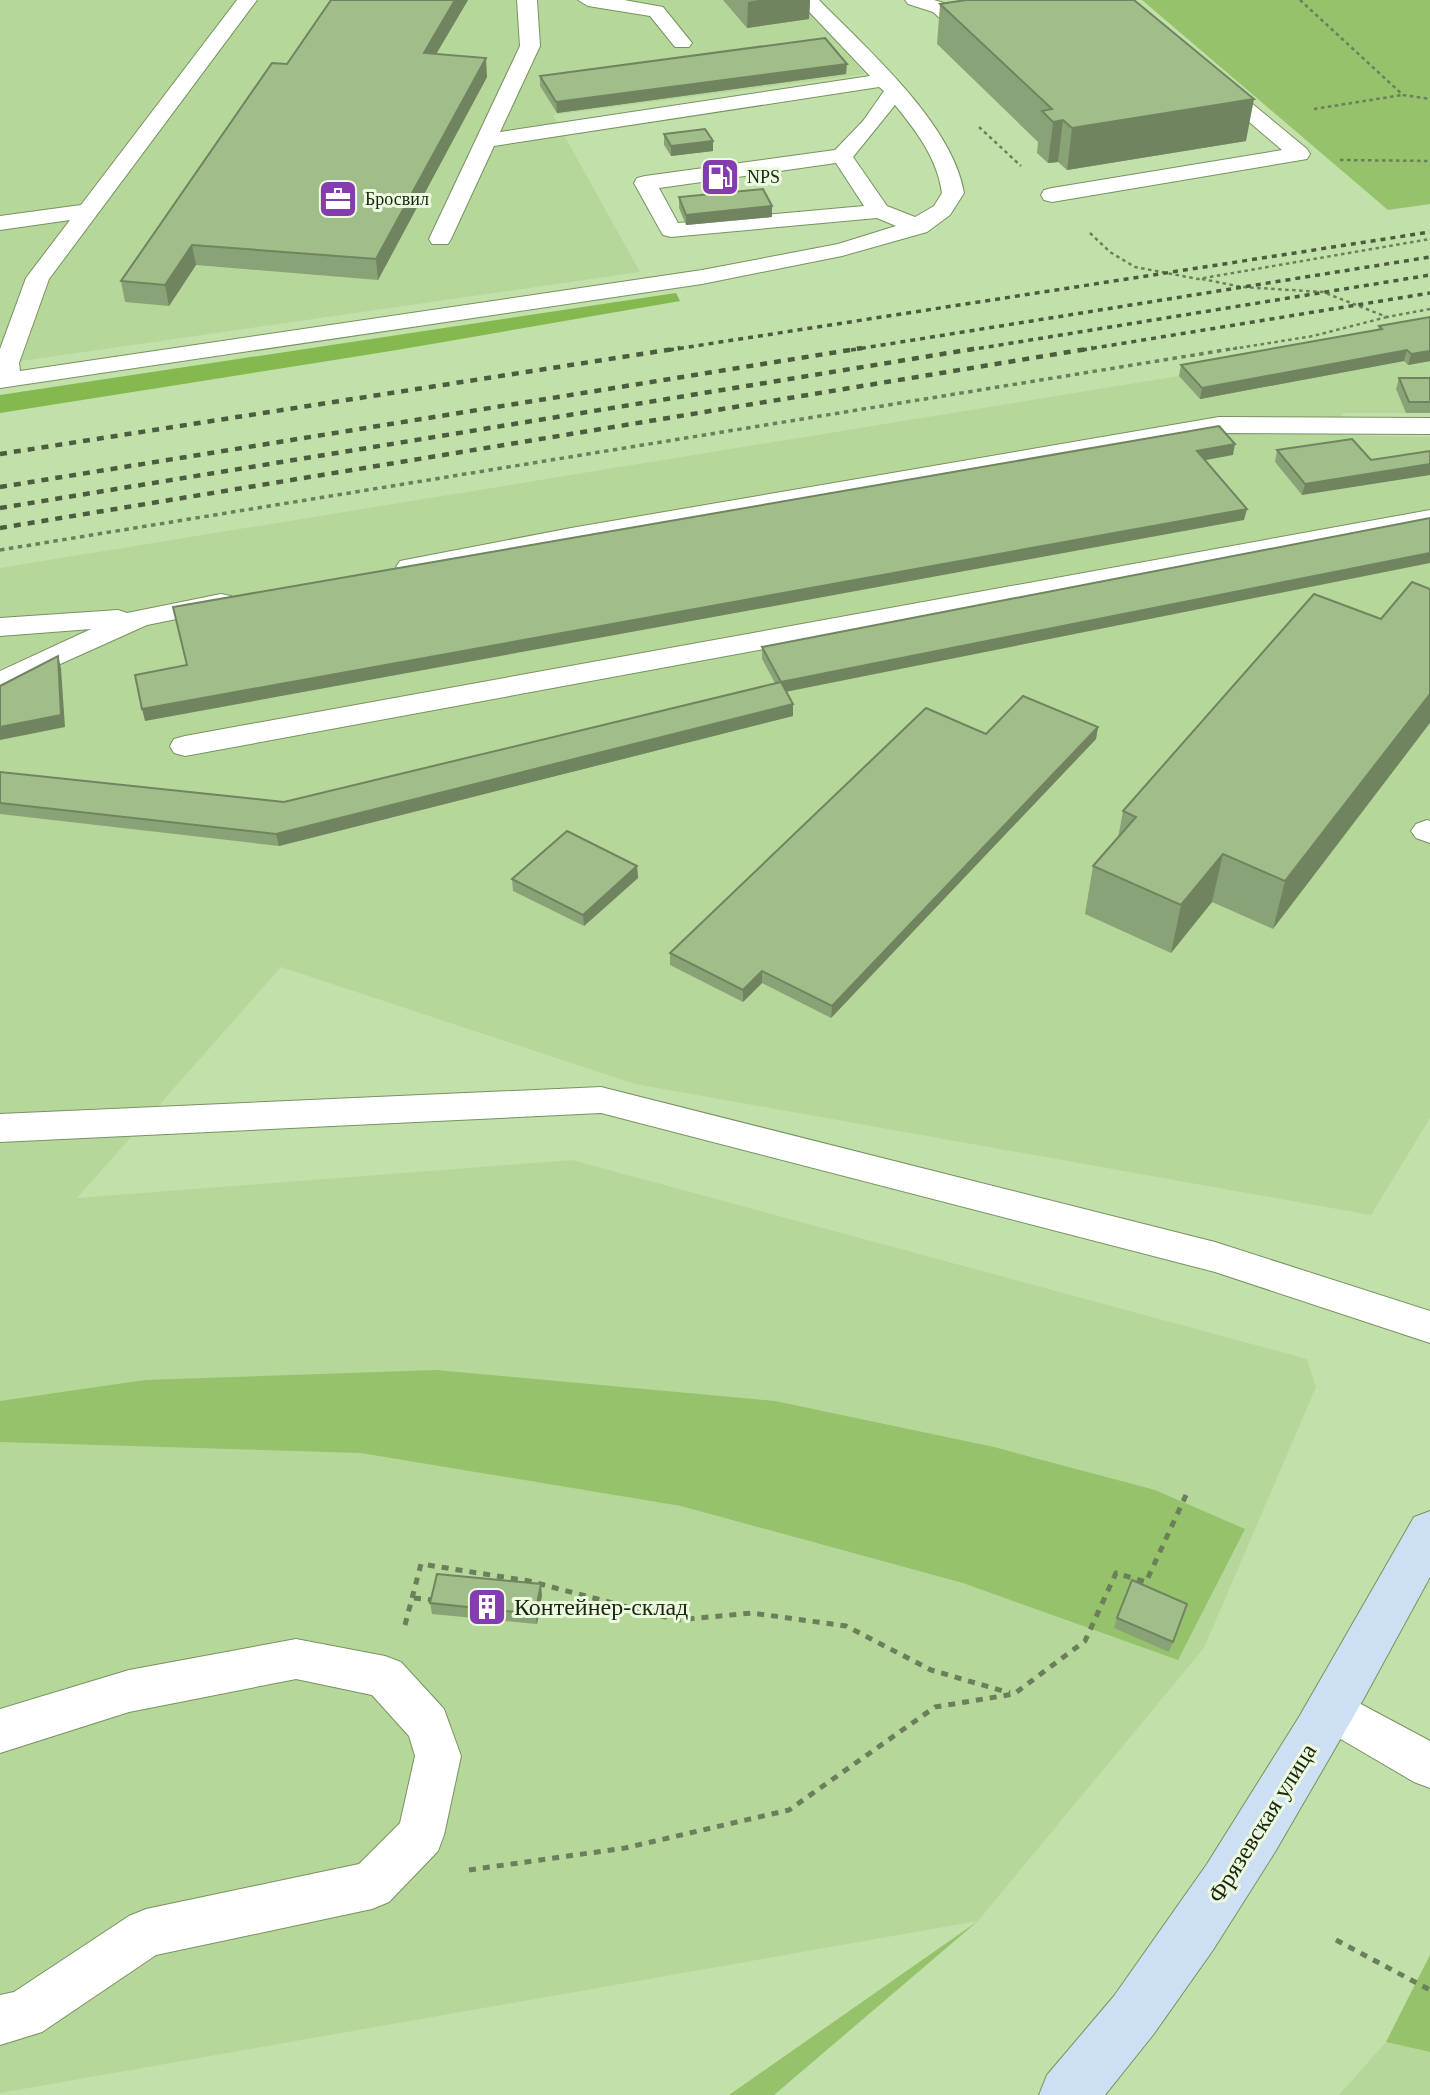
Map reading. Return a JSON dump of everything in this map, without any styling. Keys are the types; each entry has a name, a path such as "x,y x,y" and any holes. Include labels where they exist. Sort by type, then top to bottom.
{"main road":[{"name":"Фрязевская улица","path":"1067,2095 1088,2073 1176,1957 1237,1867 1331,1709 1430,1532"}],"lane":[{"path":"247,0 38,278 7,363 4,381 702,276 831,252 919,227 943,213 951,202 954,190 952,175 943,155 889,85 808,0"},
{"path":"440,239 530,46 527,0"},
{"path":"588,0 656,11 682,43"},
{"path":"915,0 940,8 974,30"},
{"path":"1052,195 1298,153 1194,65"},
{"path":"486,141 889,85"},
{"path":"889,85 870,125 842,156 645,183 671,230 879,211 919,227"},
{"path":"842,156 879,211"},
{"path":"0,223 88,211"},
{"path":"382,572 570,536 1219,425 1430,426"},
{"path":"185,746 1430,518"},
{"path":"0,627 139,618 247,597"},
{"path":"0,682 139,618"},
{"path":"0,1128 601,1100 1215,1257 1430,1327"},
{"path":"0,1731 129,1691 296,1659 385,1677 428,1724 438,1756 421,1835 372,1885 146,1933 24,2014 0,2021"},
{"path":"1331,1709 1430,1766"}],"path":[{"path":"1300,0 1403,95"},
{"path":"1310,109 1403,95 1430,99"},
{"path":"972,121 1110,252 1135,267 1242,287 1323,292 1387,317"},
{"path":"1198,279 1430,239"},
{"path":"0,550 1313,336 1430,309"},
{"path":"465,1871 625,1848 789,1810 935,1707 1014,1694 1085,1641 1116,1573 1146,1582 1186,1493"},
{"path":"385,1677 414,1598 421,1564 529,1581 677,1620 752,1613 845,1626 930,1670 1014,1694"},
{"path":"414,1598 435,1600"},
{"path":"1336,1940 1430,1990"}],"shaded area":[{"path":"0,0 799,0 865,74 553,115 640,272 0,364"},
{"path":"1142,0 1430,0 1430,204 1388,210"},
{"path":"1430,327 1430,413 1342,413 1344,435 1430,437 1430,1118 1371,1215 635,1084 281,967 77,1198 572,1160 1307,1359 1316,1387 1204,1648 978,1921 0,2093 0,568 1179,376"},
{"path":"436,1370 775,1401 994,1447 1155,1490 1245,1529 1178,1660 963,1583 681,1506 361,1453 0,1442 0,1401 145,1380"},
{"path":"978,1921 774,2095 729,2095"},
{"path":"1430,1955 1430,2052 1386,2042"},
{"path":"1386,2042 1430,2052 1430,2095 1339,2095"}],"green space":[{"path":"676,293 680,301 397,350 0,413 0,395"}],"building":[{"path":"331,0 455,0 424,53 486,58 376,259 192,245 165,285 121,281 272,63 287,64"},
{"path":"966,0 1134,0 1254,99 1072,128 1063,120 1053,122 1042,111 1052,109 940,4"},
{"path":"825,38 847,64 556,102 540,76"},
{"path":"705,129 713,141 671,146 664,134"},
{"path":"763,189 772,206 686,215 679,197"},
{"path":"1430,317 1430,351 1411,354 1407,350 1202,388 1181,365 1382,329 1379,326"},
{"path":"1399,378 1430,378 1430,402 1409,402"},
{"path":"1219,426 1235,444 1197,451 1247,509 142,709 135,675 187,665 173,607"},
{"path":"1352,439 1371,460 1430,451 1430,464 1305,484 1277,450"},
{"path":"1430,518 1430,553 781,682 762,647"},
{"path":"1412,582 1430,589 1430,694 1285,881 1223,854 1181,905 1093,866 1136,817 1123,811 1314,594 1381,619"},
{"path":"58,656 61,715 0,727 0,686"},
{"path":"781,682 793,704 276,834 0,803 0,772 284,802"},
{"path":"1023,696 1098,727 832,1006 762,971 743,990 670,953 926,708 986,734"},
{"path":"567,831 637,866 583,915 512,879"},
{"name":"Контейнер-склад","path":"437,1574 541,1584 535,1614 430,1603"},
{"path":"1132,1580 1187,1604 1173,1642 1117,1618"}],"railway":[{"path":"669,350 1430,232"},
{"path":"851,350 1430,257"},
{"path":"969,350 1430,275"},
{"path":"1082,350 1430,293"},
{"path":"0,454 680,348"},
{"path":"0,487 862,348"},
{"path":"0,508 979,348"},
{"path":"0,528 1093,348"}],"place":[{"name":"NPS","path":"720,177"},
{"name":"Бросвил","path":"338,199"},
{"name":"Контейнер-склад","path":"487,1607"}]}
